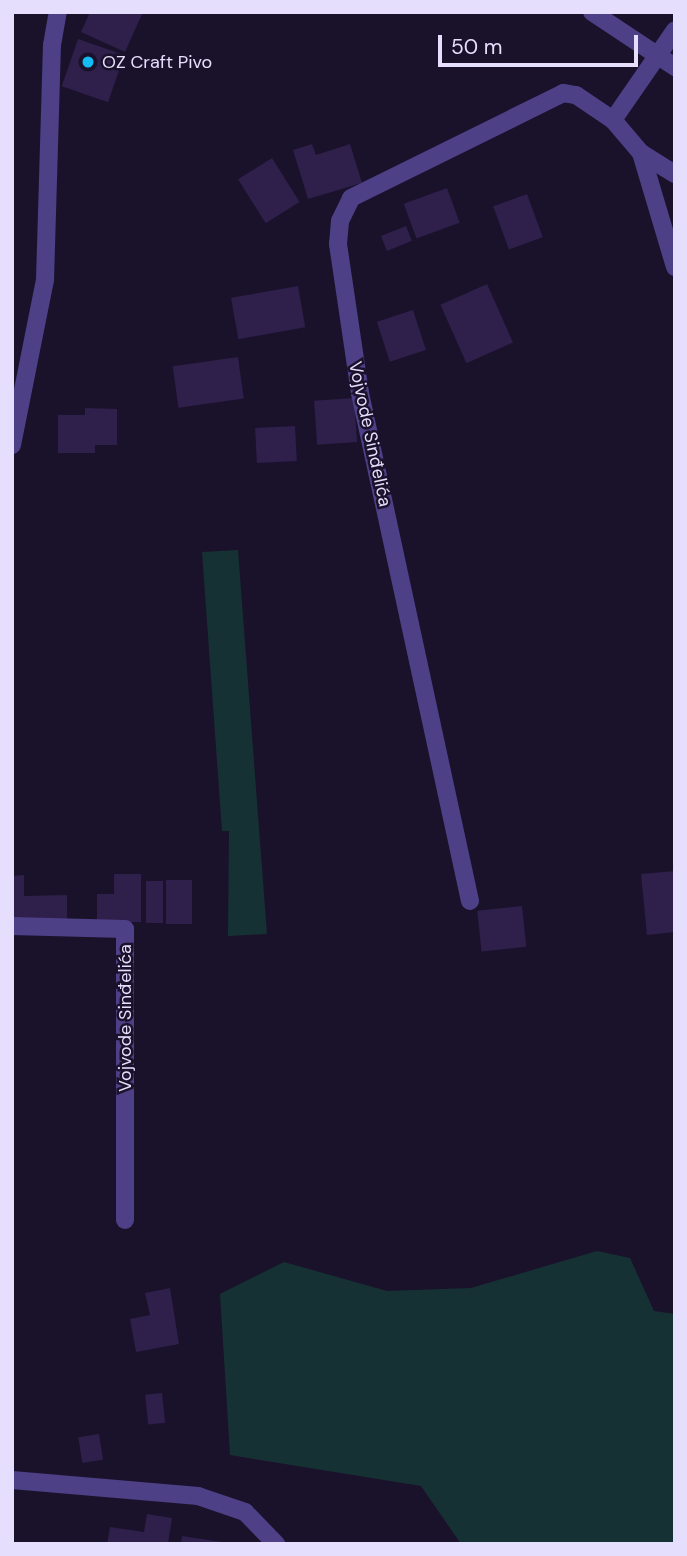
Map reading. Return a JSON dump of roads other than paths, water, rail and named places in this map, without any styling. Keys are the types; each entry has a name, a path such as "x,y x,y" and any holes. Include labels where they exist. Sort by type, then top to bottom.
{"street":[{"path":"12,445 44,280 52,45 58,12"},
{"path":"592,12 675,67"},
{"path":"675,30 655,52 613,120 641,153 675,174"},
{"name":"Vojvode Sinđelića","path":"470,901 360,393 342,285 340,221 351,198 563,93 576,95 613,120"},
{"path":"641,153 675,267"},
{"name":"Vojvode Sinđelića","path":"12,926 125,929 125,1220"},
{"path":"12,1480 198,1496 245,1511 276,1544"}],"place":[{"name":"OZ Craft Pivo","path":"88,62"}]}
